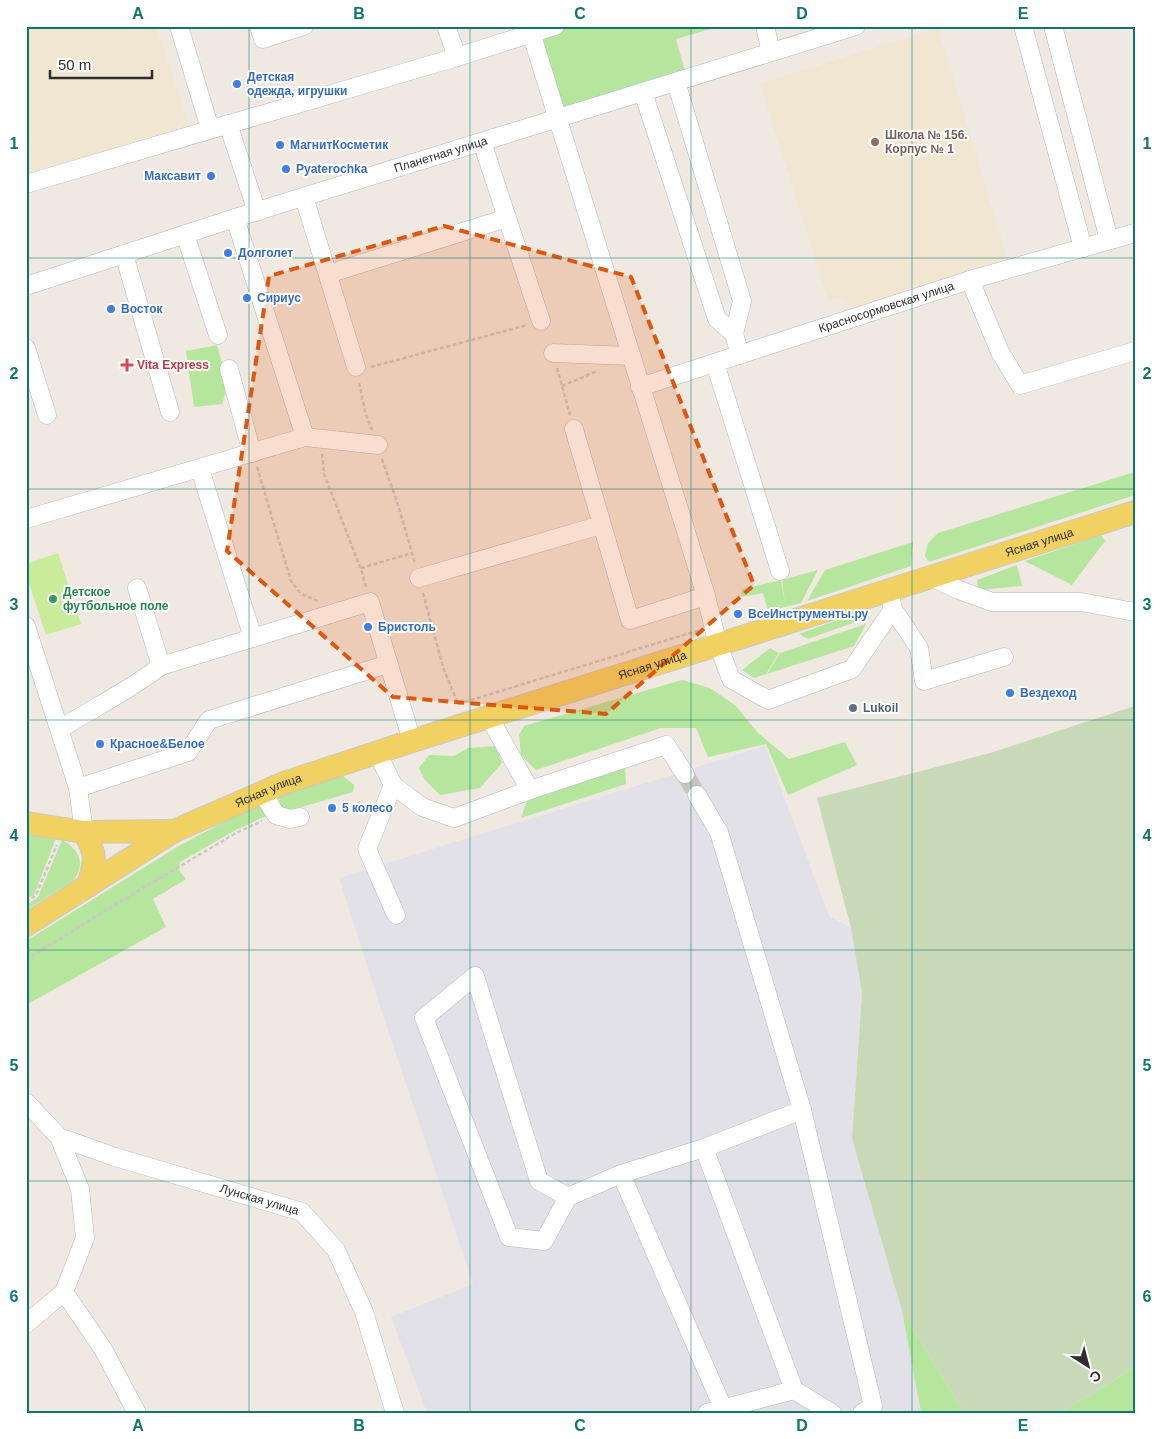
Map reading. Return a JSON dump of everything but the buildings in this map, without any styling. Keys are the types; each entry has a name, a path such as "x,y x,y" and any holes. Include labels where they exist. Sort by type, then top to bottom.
{"main road":[{"name":"Ясная улица","path":"174,831 284,783 489,717 716,635 891,600 931,577 1135,512"},
{"path":"26,823 74,831 174,831"},
{"path":"74,831 94,853 95,863 88,886"},
{"path":"26,925 174,831"}],"street":[{"path":"179,26 210,130"},
{"path":"259,26 263,39 304,26"},
{"path":"446,26 457,57"},
{"path":"26,184 457,57 530,30 555,26"},
{"path":"765,26 771,52"},
{"name":"Планетная улица","path":"26,286 235,218 856,26"},
{"path":"1023,26 1083,248"},
{"path":"1053,26 1109,240"},
{"path":"530,30 731,679 768,700 852,669 891,600"},
{"path":"676,82 742,301 734,334 740,355"},
{"path":"643,92 717,319 734,334"},
{"path":"228,124 257,212"},
{"path":"482,142 541,321"},
{"path":"304,197 356,367"},
{"path":"235,218 313,438"},
{"path":"328,274 507,218"},
{"name":"Красносормовская улица","path":"640,387 970,280 1135,233"},
{"path":"186,234 218,335"},
{"path":"124,254 170,412"},
{"path":"970,280 1000,352 1020,385 1135,351"},
{"path":"26,348 47,415"},
{"path":"553,354 631,356"},
{"path":"715,363 780,571"},
{"path":"229,368 252,453"},
{"path":"574,429 630,620 706,596"},
{"path":"26,519 252,453 313,438 378,445"},
{"path":"200,469 253,638"},
{"path":"419,578 601,525"},
{"path":"931,577 992,602 1081,602 1135,612"},
{"path":"137,588 161,666"},
{"path":"891,600 919,648 924,681 1004,657"},
{"path":"60,729 142,681 161,666 370,602 412,741"},
{"path":"26,626 78,788 74,831"},
{"path":"78,788 188,752 209,720 388,664"},
{"path":"489,717 530,790"},
{"path":"377,752 393,784 422,807 454,818 530,790 666,745 685,774"},
{"path":"393,784 367,848 396,915"},
{"path":"262,792 276,815 290,819 300,817"},
{"path":"697,795 719,832 802,1110 873,1406 862,1413"},
{"path":"568,1197 539,1181 475,976 424,1018 509,1237 544,1241 568,1197 621,1174 704,1148 802,1110"},
{"path":"26,1102 60,1137 80,1189 85,1238 64,1292 26,1324"},
{"name":"Лунская улица","path":"60,1137 115,1157 302,1212 336,1250 364,1312 396,1413"},
{"path":"704,1148 794,1390 832,1413"},
{"path":"621,1174 715,1410 794,1390"},
{"path":"64,1292 103,1349 137,1413"}],"path":[{"path":"541,321 374,366 356,367 366,416 398,505 443,667 458,704 716,635"},
{"path":"553,354 574,429"},
{"path":"313,438 324,474 360,568 370,602"},
{"path":"252,453 291,581 301,594 340,611"},
{"path":"360,568 412,553"},
{"path":"26,960 236,833 276,815"},
{"path":"26,902 36,896 74,831"}],"highlighted area":[{"path":"444,226 631,277 754,585 606,714 393,697 227,551 269,276"}],"shaded area":[{"path":"26,26 156,26 189,125 26,177"},
{"name":"Школа № 156. Корпус № 1","path":"938,28 1007,258 847,310 842,296 828,300 760,84"},
{"path":"765,746 829,916 851,928 862,993 852,1139 902,1311 921,1413 427,1413 391,1317 473,1284 339,878"}],"green space":[{"path":"572,26 721,26 676,39 686,75 564,111 540,37"},
{"path":"217,345 228,386 222,404 194,407 186,351"},
{"path":"1135,472 1135,495 929,562 925,556 928,543 938,533"},
{"path":"1101,535 1105,541 1072,585 1025,561"},
{"path":"913,542 911,566 807,601 825,570"},
{"name":"Детское футбольное поле","path":"58,553 81,624 46,635 26,574 26,564"},
{"path":"1017,565 1022,586 978,590 977,580"},
{"path":"818,570 801,603 768,611 763,593 741,597 742,589 781,580 785,604 782,580"},
{"path":"862,611 868,612 869,617 808,639 799,634"},
{"path":"866,624 854,646 767,674 780,653"},
{"path":"770,648 779,653 766,674 754,678 742,670"},
{"path":"682,680 710,688 736,706 757,732 789,759 845,742 857,765 788,795 766,744 708,757 696,728 661,728 536,770 521,755 519,735 524,726"},
{"path":"1135,706 1135,1367 1061,1413 964,1413 902,1311 852,1139 862,993 851,928 817,798 990,753"},
{"path":"496,746 502,763 480,788 440,795 425,780 419,768 429,755 454,756 468,748"},
{"path":"625,768 626,784 521,818 527,801"},
{"path":"342,775 354,785 353,792 288,811 281,806 278,796"},
{"path":"265,806 268,815 234,831 180,862 179,870 186,879 153,899 166,927 26,1005 26,941 177,847 252,807"},
{"path":"26,833 56,838 34,895 26,899"},
{"path":"62,840 73,848 79,857 80,868 78,874 74,880 26,910 26,905 38,897"},
{"path":"902,1311 964,1413 921,1413"},
{"path":"1135,1367 1135,1413 1061,1413"}],"tunnel":[{"path":"685,774 697,795"}],"place":[{"name":"Детская одежда, игрушки","path":"237,84"},
{"name":"Школа № 156. Корпус № 1","path":"875,142"},
{"name":"МагнитКосметик","path":"280,145"},
{"name":"Pyaterochka","path":"286,169"},
{"name":"Максавит","path":"211,176"},
{"name":"Долголет","path":"228,253"},
{"name":"Сириус","path":"247,298"},
{"name":"Восток","path":"111,309"},
{"name":"Vita Express","path":"127,365"},
{"name":"Детское футбольное поле","path":"53,599"},
{"name":"ВсеИнструменты.ру","path":"738,614"},
{"name":"Бристоль","path":"368,627"},
{"name":"Вездеход","path":"1010,693"},
{"name":"Lukoil","path":"853,708"},
{"name":"Красное&Белое","path":"100,744"},
{"name":"5 колесо","path":"332,808"}]}
